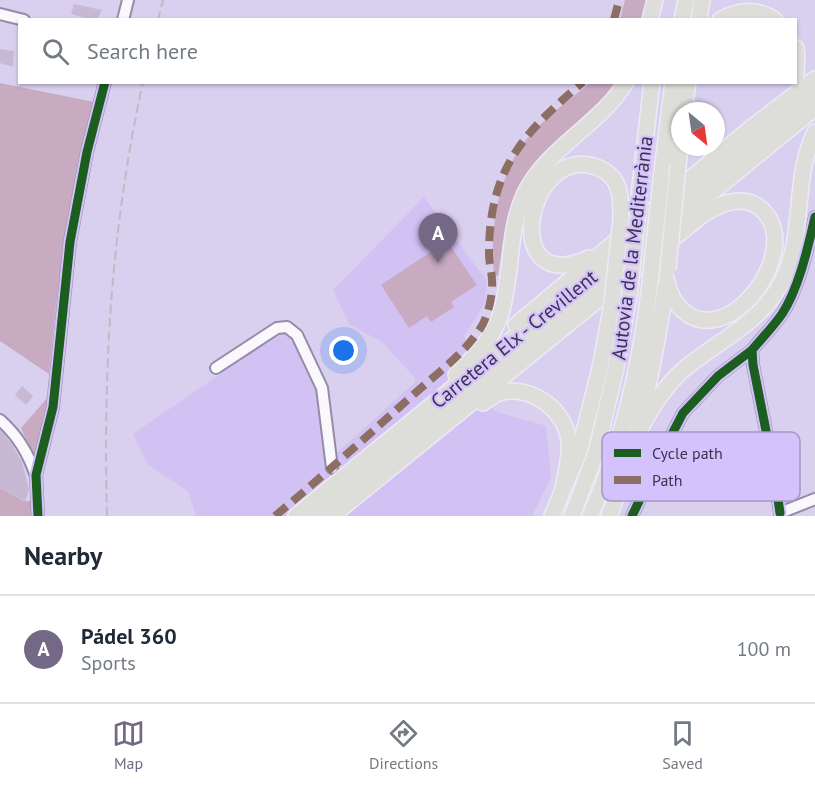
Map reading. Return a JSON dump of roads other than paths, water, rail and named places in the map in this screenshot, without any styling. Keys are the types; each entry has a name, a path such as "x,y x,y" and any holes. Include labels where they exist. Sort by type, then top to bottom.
{"highway":[{"path":"651,18 656,0"},
{"path":"661,18 665,0"},
{"path":"682,18 686,0"},
{"path":"699,18 702,0"},
{"path":"724,18 746,11 770,18"},
{"path":"447,384 616,239 815,79"},
{"path":"313,510 447,384 476,355 493,332 501,313 516,216 526,192 544,165 605,107 624,84"},
{"name":"Autovia de la Mediterrània","path":"572,516 598,444 616,368 630,291 652,84"},
{"name":"Autovia de la Mediterrània","path":"621,432 646,318 673,84"},
{"path":"685,102 688,84"},
{"path":"752,128 776,106 792,84"},
{"name":"Carretera Elx - Crevillent","path":"313,510 815,92"},
{"name":"Carretera Elx - Crevillent","path":"296,516 313,510 815,108"},
{"path":"639,432 662,392 682,371 752,320 778,289 792,258 805,162 815,132"},
{"path":"637,432 650,379 667,274 679,156"},
{"path":"552,516 579,452 600,368 612,304 621,218 621,196 611,175 598,167 584,164 570,166 556,174 545,186 531,213 532,240 537,251 544,259 555,263 577,263 616,239"},
{"path":"332,516 717,205 733,201 749,201 762,208 778,229 780,246 777,262 769,278 756,297 739,310 723,318 704,320 692,318 673,298 667,274"},
{"path":"393,467 470,410 500,393 517,392 535,397 552,407 564,424 569,445 562,492"},
{"name":"Autovia de la Mediterrània","path":"590,516 602,490"},
{"path":"609,516 614,501"}],"street":[{"path":"121,18 124,0"},
{"path":"122,18 128,0"},
{"path":"0,14 18,18"},
{"path":"40,516 38,480 58,398 75,231 106,84"},
{"path":"674,432 683,413 718,376 752,350 783,313 808,249 815,217"},
{"path":"216,368 277,328 287,327 297,334 322,388 332,468"},
{"path":"752,350 766,432"},
{"path":"0,420 16,434 26,449 38,480"},
{"path":"768,516 781,515 815,498"},
{"path":"632,516 639,501"}],"railway":[{"path":"158,18 163,0"},
{"path":"107,516 106,406 116,244 123,190 143,84"}],"place":[{"name":"Pádel 360","path":"438,263"}]}
